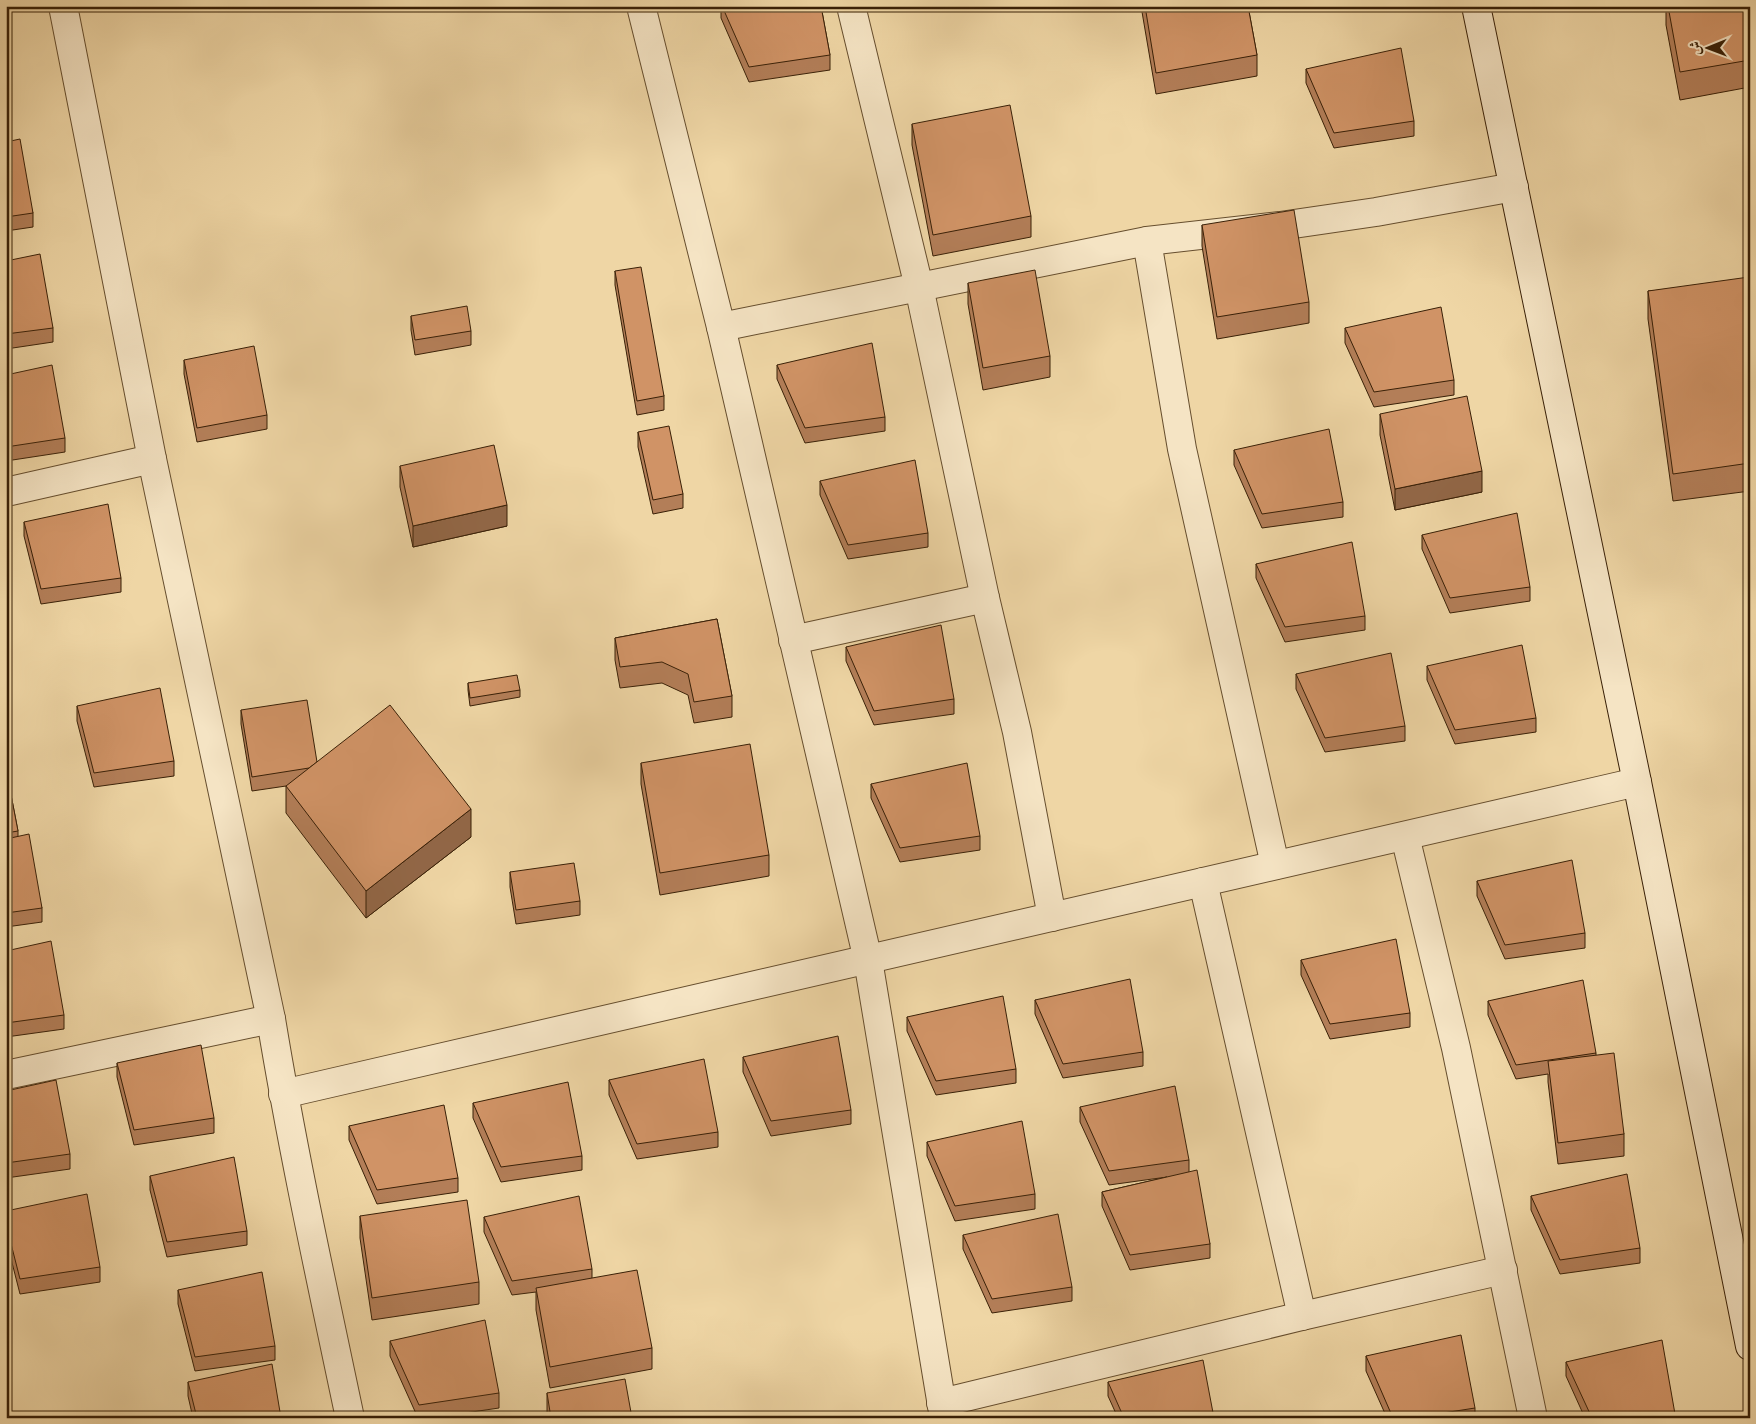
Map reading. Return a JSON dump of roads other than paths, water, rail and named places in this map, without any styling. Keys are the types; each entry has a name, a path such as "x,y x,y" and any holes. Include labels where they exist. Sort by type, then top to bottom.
{"street":[{"path":"63,6 152,458 271,1019 316,1259 350,1418"},
{"path":"641,6 721,327 868,960 942,1411 1302,1316 1503,1270"},
{"path":"851,6 919,287 985,598 1017,732 1052,917"},
{"path":"1476,6 1637,782 1750,1346"},
{"path":"721,327 1147,241 1376,212 1514,188"},
{"path":"1147,241 1182,449 1276,865"},
{"path":"6,492 152,458"},
{"path":"794,640 985,598"},
{"path":"284,1094 1637,782"},
{"path":"1405,836 1456,1048 1533,1418"},
{"path":"1203,882 1302,1316"},
{"path":"6,1075 271,1019"}]}
